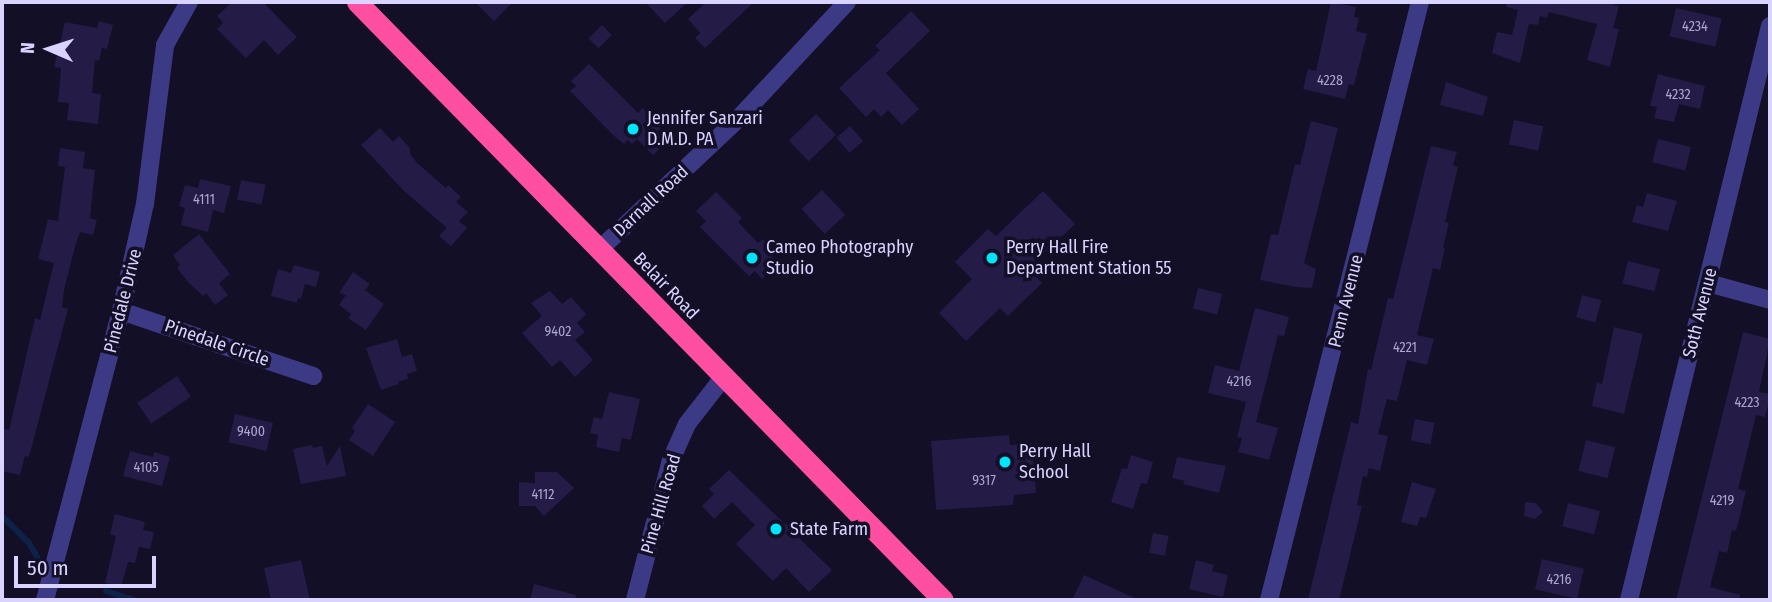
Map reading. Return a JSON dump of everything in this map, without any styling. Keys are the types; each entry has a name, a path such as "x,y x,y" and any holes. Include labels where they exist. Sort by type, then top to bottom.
{"highway":[{"name":"Belair Road","path":"358,2 943,600"}],"street":[{"name":"Pinedale Drive","path":"45,600 121,311 145,204 160,66 165,46 189,2"},
{"name":"Darnall Road","path":"600,249 739,118 847,2"},
{"name":"Penn Avenue","path":"1269,600 1420,2"},
{"name":"Soth Avenue","path":"1629,600 1770,26"},
{"path":"1707,283 1770,300"},
{"name":"Pinedale Circle","path":"121,311 313,376"},
{"name":"Pine Hill Road","path":"635,600 671,460 687,424 723,378"}],"building":[{"path":"232,2 263,2 297,37 278,55 264,40 246,58 217,29 223,23 217,16"},
{"path":"475,2 513,2 494,21"},
{"path":"645,2 688,2 665,23"},
{"path":"706,2 754,2 705,48 695,38 700,33 688,19"},
{"path":"1331,2 1356,7 1354,17 1359,18 1356,31 1367,34 1354,85 1349,84 1345,99 1303,89 1308,69 1316,71"},
{"path":"1507,2 1614,2 1613,5 1619,6 1613,28 1619,29 1610,67 1587,60 1597,24 1549,12 1547,18 1540,16 1538,25 1529,24 1520,63 1492,53 1497,32 1512,35 1518,10 1506,7"},
{"path":"1676,8 1722,19 1715,47 1669,36"},
{"path":"911,11 930,31 886,73 919,109 902,125 888,110 881,117 874,109 866,117 839,88 880,50 875,46"},
{"path":"99,21 113,25 107,49 102,48 99,61 95,60 92,93 101,94 98,124 67,120 69,103 58,102 61,68 54,67 65,22 97,28"},
{"path":"602,25 612,35 598,48 589,38"},
{"path":"589,64 638,113 643,108 661,127 657,132 667,142 653,155 637,139 632,144 628,140 624,144 570,91 576,86 571,81"},
{"path":"1658,74 1705,86 1700,109 1679,104 1674,122 1654,118 1657,107 1650,106"},
{"path":"1446,82 1488,97 1483,116 1440,105"},
{"path":"816,114 836,135 809,161 789,140"},
{"path":"1514,120 1543,126 1538,151 1509,144"},
{"path":"1311,121 1338,128 1304,263 1316,269 1312,288 1260,280 1271,234 1278,235 1295,164 1300,165"},
{"path":"850,126 863,141 850,153 836,138"},
{"path":"380,128 393,142 399,136 410,148 410,154 417,163 461,197 456,202 468,212 459,221 467,228 451,246 439,236 447,228 404,191 361,145"},
{"path":"1658,139 1691,147 1685,171 1652,162"},
{"path":"1431,146 1457,152 1453,165 1458,167 1445,222 1449,223 1440,270 1433,268 1417,335 1434,339 1427,365 1407,360 1397,401 1387,399 1378,434 1388,436 1380,471 1369,468 1367,477 1363,476 1357,505 1362,506 1339,600 1308,600 1351,422 1358,424 1368,369 1371,370 1388,298 1393,299"},
{"path":"60,148 85,152 83,168 95,170 90,218 97,220 93,235 80,232 76,243 64,290 62,307 68,309 29,457 25,456 20,475 2,471 2,428 9,430 35,318 40,320 54,263 38,259 48,219 58,221 65,167 58,166"},
{"path":"200,179 231,186 224,213 213,210 208,232 181,225 185,208 179,206 185,185 198,188"},
{"path":"241,180 266,185 262,204 237,200"},
{"path":"822,190 845,215 825,234 802,209"},
{"path":"1043,191 1075,224 1028,269 1042,283 1008,316 1000,308 966,341 939,313 972,279 955,262 988,229 996,236"},
{"path":"716,192 742,218 738,222 758,243 763,239 774,250 770,254 778,263 762,279 755,271 749,276 700,227 706,221 696,211"},
{"path":"1647,193 1677,201 1668,231 1632,222 1637,205 1643,207"},
{"path":"199,234 230,274 219,283 228,295 215,305 206,293 203,296 188,282 177,268 180,265 173,255"},
{"path":"1628,261 1660,269 1654,291 1622,283"},
{"path":"294,265 320,272 316,287 305,284 301,299 298,298 297,303 271,296 278,269 291,273"},
{"path":"353,272 370,284 365,290 384,304 366,330 348,318 351,314 339,305 346,295 339,293"},
{"path":"1198,288 1222,294 1217,314 1193,308"},
{"path":"550,291 562,304 571,297 586,314 577,323 585,332 575,340 593,360 575,377 560,360 552,367 522,333 542,316 531,303"},
{"path":"1582,295 1601,300 1595,322 1576,317"},
{"path":"1255,308 1289,317 1284,336 1278,335 1256,422 1278,428 1269,460 1238,452 1242,438 1237,437 1246,402 1208,393 1215,365 1239,371"},
{"path":"1614,327 1643,334 1624,414 1592,406 1597,382 1602,384"},
{"path":"1743,332 1770,339 1759,392 1770,394 1770,398 1765,417 1756,415 1738,489 1746,491 1736,531 1732,530 1727,553 1719,551 1710,587 1740,595 1739,600 1676,600"},
{"path":"397,339 402,357 412,354 417,371 407,374 408,379 398,382 399,384 381,390 366,348"},
{"path":"177,376 191,397 151,424 137,403"},
{"path":"609,392 640,399 631,440 622,438 619,452 596,447 598,435 590,433 594,417 602,419"},
{"path":"368,404 395,422 373,456 349,440 355,431 352,428"},
{"path":"235,414 273,423 266,451 228,442"},
{"path":"1415,419 1435,423 1430,444 1411,441"},
{"path":"1009,435 1010,445 1032,443 1036,493 1014,495 1013,505 936,510 931,441"},
{"path":"1586,440 1615,447 1607,478 1578,471"},
{"path":"312,445 313,448 322,446 327,466 340,446 346,476 301,484 293,449"},
{"path":"130,451 153,457 154,452 170,457 162,486 123,476"},
{"path":"1131,455 1153,462 1147,484 1141,483 1133,509 1111,502 1122,468 1127,469"},
{"path":"1177,457 1226,466 1219,493 1183,484 1185,481 1172,478"},
{"path":"729,470 786,525 793,525 793,532 832,570 809,592 786,568 773,581 736,544 755,525 732,502 714,519 702,506 714,494 709,489"},
{"path":"535,472 557,472 574,488 544,516 535,506 519,506 519,482 535,483"},
{"path":"1412,482 1436,489 1426,518 1420,517 1417,526 1401,522"},
{"path":"1525,502 1536,503 1543,512 1535,519 1524,516"},
{"path":"1568,503 1600,511 1594,534 1562,526"},
{"path":"115,514 145,522 143,530 154,532 150,549 139,547 135,563 128,562 121,587 105,583 116,536 110,534"},
{"path":"1153,533 1169,536 1165,556 1149,553"},
{"path":"1542,559 1584,569 1577,599 1535,589"},
{"path":"301,560 310,600 271,600 264,568"},
{"path":"1196,560 1214,565 1212,571 1228,575 1223,597 1189,589"},
{"path":"1084,575 1139,600 1072,600"},
{"path":"534,584 576,595 575,600 530,600"}],"waterway":[{"path":"2,516 29,543 37,557"},
{"path":"106,591 134,600"}],"place":[{"name":"Jennifer Sanzari D.M.D. PA","path":"633,129"},
{"name":"Cameo Photography Studio","path":"752,258"},
{"name":"Perry Hall Fire Department Station 55","path":"992,258"},
{"name":"Perry Hall School","path":"1005,462"},
{"name":"State Farm","path":"776,529"}]}
